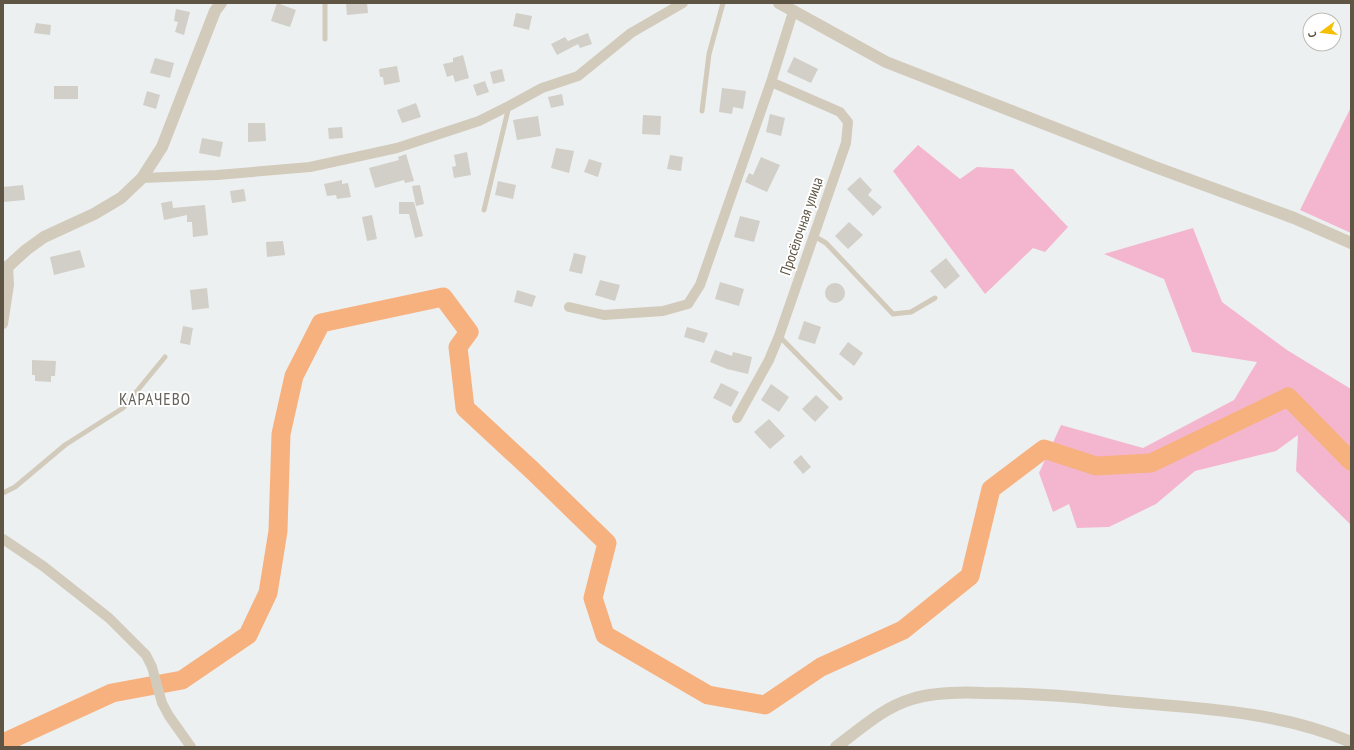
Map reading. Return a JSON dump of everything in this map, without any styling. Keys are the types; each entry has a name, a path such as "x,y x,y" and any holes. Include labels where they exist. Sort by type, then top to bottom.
{"street":[{"path":"3,324 9,285 6,268 44,238 94,214 121,198 142,178 162,147 215,11 221,3"},
{"path":"142,178 217,175 310,166 397,148 479,121 542,88 578,76 631,33 682,3"},
{"path":"779,3 886,62 1155,167 1294,218 1351,242"},
{"path":"569,307 604,315 663,311 688,304 700,285 771,82 793,12"},
{"name":"Просёлочная улица","path":"737,418 769,360 779,336 846,143 848,122 840,112 771,82"},
{"path":"3,539 43,566 109,618 146,655 152,668 162,703 169,716 191,747"},
{"path":"836,747 869,722 898,704 933,695 961,692 1017,693 1062,696 1238,713 1304,725 1330,733 1351,742"}],"lane":[{"path":"325,3 325,39"},
{"path":"702,110 709,54 723,3"},
{"path":"484,210 509,106"},
{"path":"814,236 826,243 893,314 911,312 935,298"},
{"path":"779,336 840,398"},
{"path":"3,492 15,488 65,445 123,408 164,357"}],"shaded area":[{"path":"1351,107 1351,233 1300,210"},
{"path":"918,145 960,179 977,167 1013,169 1068,227 1045,252 1033,248 985,294 893,171"},
{"path":"1193,228 1222,302 1287,350 1351,389 1351,525 1296,471 1298,435 1276,451 1195,471 1156,504 1109,527 1077,528 1069,504 1053,512 1039,473 1061,425 1143,448 1234,400 1257,362 1192,352 1164,279 1104,254"}],"building":[{"path":"277,3 296,10 290,27 271,21"},
{"path":"346,3 367,3 368,13 347,15"},
{"path":"176,9 190,12 184,35 175,32 178,22 174,21"},
{"path":"516,13 532,16 529,30 513,26"},
{"path":"36,23 51,25 50,35 34,33"},
{"path":"588,33 592,44 580,48 578,44 557,55 551,44 565,37 568,41"},
{"path":"463,55 469,78 455,82 453,75 447,77 443,64 453,62 453,58"},
{"path":"794,57 818,69 811,83 787,72"},
{"path":"155,58 174,63 170,78 150,73"},
{"path":"397,66 400,82 384,85 383,77 380,77 379,69"},
{"path":"502,69 505,81 493,84 490,72"},
{"path":"485,81 489,92 477,96 473,85"},
{"path":"54,86 78,86 78,99 54,99"},
{"path":"722,88 746,91 743,109 733,107 732,114 719,112"},
{"path":"147,91 160,95 156,109 143,105"},
{"path":"562,94 564,105 551,108 548,97"},
{"path":"416,103 421,117 402,123 397,110"},
{"path":"770,114 785,118 781,136 766,132"},
{"path":"643,115 661,116 660,135 642,134"},
{"path":"538,116 541,136 517,140 513,120"},
{"path":"248,123 265,123 266,141 248,142"},
{"path":"342,127 343,138 329,139 328,128"},
{"path":"202,138 223,142 220,157 199,153"},
{"path":"556,148 574,151 569,173 551,168"},
{"path":"467,152 471,175 454,178 452,167 456,166 454,155"},
{"path":"406,154 414,181 405,183 404,180 375,188 369,168 399,160 398,157"},
{"path":"670,155 683,157 681,171 667,169"},
{"path":"761,157 780,165 767,192 745,182 749,173 753,175"},
{"path":"589,159 602,163 598,177 584,172"},
{"path":"860,177 872,190 868,195 882,207 873,216 847,189"},
{"path":"342,180 342,184 348,183 351,197 337,199 336,195 327,196 324,184"},
{"path":"498,181 516,185 513,199 495,195"},
{"path":"23,185 25,200 3,202 3,187"},
{"path":"420,185 424,204 416,206 412,186"},
{"path":"244,189 246,201 232,203 230,191"},
{"path":"172,201 173,208 205,205 208,235 193,237 192,222 187,222 187,215 164,220 161,203"},
{"path":"399,202 414,202 423,236 415,238 409,214 399,214"},
{"path":"372,215 377,239 367,241 362,217"},
{"path":"740,216 760,221 754,242 734,237"},
{"path":"849,222 863,235 848,249 835,236"},
{"path":"283,241 285,255 267,257 266,242"},
{"path":"80,250 85,267 54,275 50,257"},
{"path":"574,253 586,256 582,274 569,271"},
{"path":"946,258 960,276 945,289 930,271"},
{"path":"600,280 620,285 615,301 595,295"},
{"path":"720,282 744,289 739,306 715,299"},
{"path":"831,283 839,283 845,289 845,297 839,303 831,303 825,297 825,289"},
{"path":"207,288 209,308 192,310 190,290"},
{"path":"517,290 536,296 532,307 514,302"},
{"path":"804,321 821,327 815,344 798,339"},
{"path":"183,326 193,328 190,345 180,343"},
{"path":"687,327 708,333 704,343 684,337"},
{"path":"848,342 863,353 854,366 839,354"},
{"path":"715,350 732,356 733,352 752,357 748,374 727,369 710,362"},
{"path":"32,360 56,361 55,376 51,376 51,382 35,381 35,375 32,375"},
{"path":"721,383 739,392 731,407 713,398"},
{"path":"771,384 789,397 779,412 761,400"},
{"path":"816,395 829,407 815,422 802,409"},
{"path":"769,419 785,436 770,449 754,432"},
{"path":"801,455 811,467 803,474 793,462"}],"waterway":[{"path":"3,743 112,693 182,680 248,635 268,593 278,531 281,434 294,376 321,323 443,297 469,332 458,347 465,408 607,543 593,598 605,635 708,695 765,705 821,667 903,630 970,576 991,489 1044,449 1096,466 1151,463 1288,397 1351,461"}],"district":[{"name":"КАРАЧЕВО","path":"155,399"}]}
